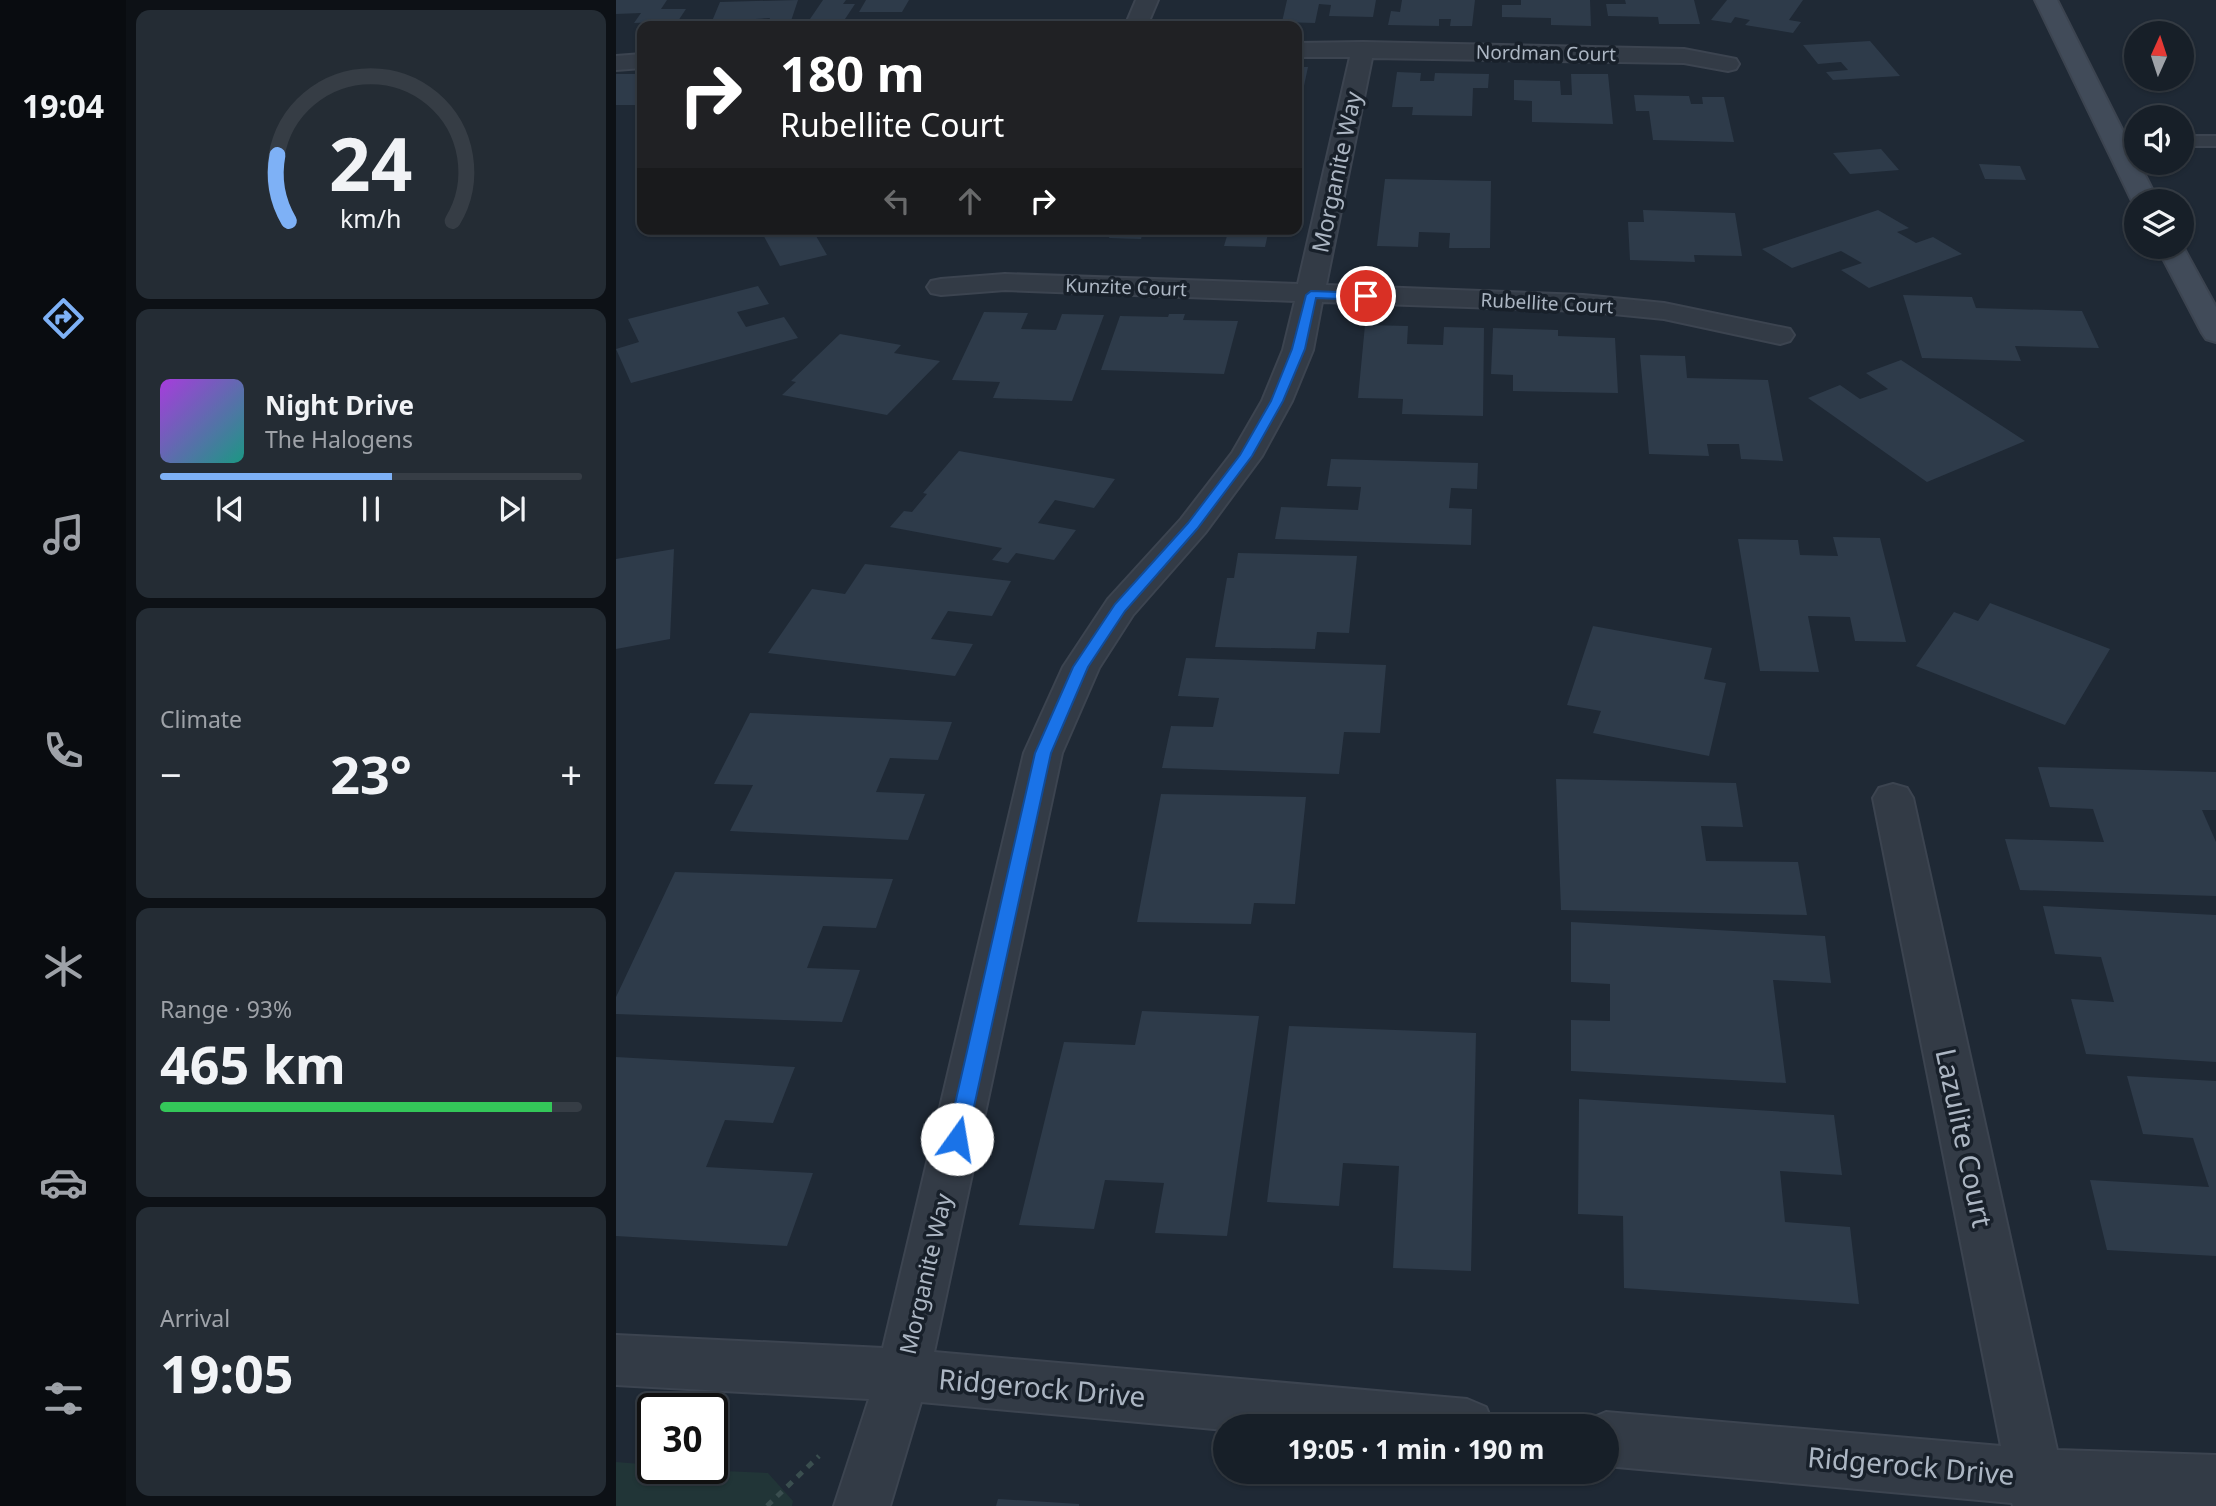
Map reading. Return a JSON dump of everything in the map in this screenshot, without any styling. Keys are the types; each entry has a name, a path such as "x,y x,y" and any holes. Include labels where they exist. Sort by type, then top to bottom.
{"main road":[{"path":"2046,0 2140,189"},
{"path":"2176,259 2216,333"}],"street":[{"path":"1138,21 1147,0"},
{"name":"Morganite Way","path":"862,1506 903,1375 1043,753 1081,667 1120,607 1193,526 1246,456 1277,401 1298,349 1363,49"},
{"name":"Nordman Court","path":"1302,50 1684,56 1728,64"},
{"path":"616,63 637,61"},
{"name":"Kunzite Court","path":"941,288 1005,282 1311,295"},
{"name":"Rubellite Court","path":"1311,295 1583,303 1664,311 1780,335"},
{"name":"Lazulite Court","path":"1894,798 2038,1492"},
{"name":"Ridgerock Drive","path":"616,1360 903,1375 1334,1414"},
{"name":"Ridgerock Drive","path":"1619,1441 2038,1492 2216,1483"}],"lane":[{"path":"2113,140 2124,140"},
{"path":"2194,141 2216,141"}],"green space":[{"path":"616,1462 637,1464 637,1484 728,1484 728,1471 768,1473 793,1501 792,1506 616,1506"}],"building":[{"path":"616,0 667,0 661,9 686,9 678,21 634,23 641,13 616,14"},
{"path":"798,0 791,21 769,21 770,18 754,21 712,21 720,2"},
{"path":"823,0 846,0 843,4 855,4 845,19 810,19"},
{"path":"866,0 909,0 902,12 859,12"},
{"path":"1287,0 1376,0 1373,17 1329,16 1331,5 1319,4 1315,23 1282,21"},
{"path":"1402,0 1475,0 1472,26 1450,26 1451,19 1439,19 1439,26 1388,25 1391,11 1400,12"},
{"path":"1521,0 1590,0 1591,26 1551,25 1551,18 1502,17 1502,5 1521,5"},
{"path":"1625,0 1694,0 1700,24 1659,24 1658,17 1608,16 1606,4 1626,4"},
{"path":"1727,0 1803,0 1789,20 1801,22 1793,33 1745,25 1750,20 1735,17 1731,23 1711,20"},
{"path":"1870,41 1900,76 1833,80 1826,72 1848,70 1841,62 1818,64 1803,45"},
{"path":"1302,67 1308,67 1302,95"},
{"path":"1397,72 1421,73 1420,81 1434,81 1435,73 1489,74 1488,88 1473,88 1472,116 1412,115 1413,107 1392,107"},
{"path":"616,74 637,74 637,105 616,105"},
{"path":"1571,74 1608,74 1613,124 1532,122 1532,101 1514,100 1514,80 1560,81 1561,95 1572,95"},
{"path":"1634,95 1689,96 1691,104 1703,104 1702,97 1724,97 1734,142 1653,140 1649,111 1636,111"},
{"path":"1881,149 1899,170 1850,174 1833,153"},
{"path":"1979,164 2020,166 2026,180 1985,179"},
{"path":"1385,179 1491,181 1490,248 1449,248 1450,233 1419,232 1418,247 1377,246"},
{"path":"1643,210 1735,213 1742,256 1694,255 1695,262 1630,260 1628,222 1644,222"},
{"path":"1878,210 1909,228 1897,232 1916,243 1933,237 1962,254 1869,288 1841,270 1862,263 1841,251 1792,268 1762,249"},
{"path":"763,235 815,235 827,255 780,266"},
{"path":"1031,235 1071,235 1070,237 1030,237"},
{"path":"1110,235 1142,235 1141,239 1109,238"},
{"path":"1227,235 1268,235 1265,247 1224,246"},
{"path":"758,286 769,304 737,312 746,327 784,317 798,338 631,383 616,349 639,342 628,319"},
{"path":"1903,295 1972,297 1976,308 2082,311 2099,348 2015,346 2021,361 1922,358"},
{"path":"984,312 1028,313 1021,329 1056,330 1062,314 1104,315 1072,401 993,398 1000,382 952,380"},
{"path":"1169,314 1185,314 1183,320 1238,321 1224,374 1101,370 1120,316 1168,317"},
{"path":"1365,325 1408,326 1407,344 1443,345 1444,327 1484,328 1483,416 1402,414 1403,399 1358,398"},
{"path":"1493,328 1558,330 1558,336 1615,338 1618,393 1513,391 1513,375 1491,374"},
{"path":"840,334 901,345 894,353 940,361 887,415 782,395 796,382 791,381"},
{"path":"1640,355 1685,356 1687,378 1768,380 1783,461 1741,459 1739,444 1707,444 1709,456 1649,454"},
{"path":"1901,360 2025,441 1927,482 1808,398 1840,385 1860,399 1888,389 1866,373"},
{"path":"959,451 1115,479 1094,508 1055,500 1038,523 1076,530 1054,560 1016,553 1008,563 992,560 1002,548 890,527 904,511 912,512 927,494 923,493"},
{"path":"1331,459 1478,463 1477,489 1451,488 1449,508 1472,509 1471,545 1275,539 1281,507 1358,510 1361,487 1327,486"},
{"path":"1833,537 1880,538 1906,642 1855,641 1850,617 1808,616 1819,672 1760,671 1738,539 1798,540 1800,555 1838,556"},
{"path":"674,549 670,639 616,649 616,559"},
{"path":"1238,553 1357,556 1349,633 1317,632 1315,649 1215,647 1227,578 1234,578"},
{"path":"865,564 1011,581 992,616 948,611 931,639 973,644 955,676 768,653 812,589 845,594"},
{"path":"1990,603 2110,649 2065,725 1916,666 1954,612 1978,621"},
{"path":"1593,626 1712,648 1704,679 1726,683 1709,756 1593,733 1601,711 1567,705"},
{"path":"1186,658 1386,665 1380,733 1344,732 1339,774 1162,768 1171,726 1213,727 1219,698 1178,696"},
{"path":"750,713 952,722 938,760 890,758 876,792 925,794 908,840 730,831 753,785 714,784"},
{"path":"2038,767 2216,772 2216,810 2202,810 2216,842 2216,896 2020,890 2005,839 2104,842 2093,809 2050,807"},
{"path":"1556,779 1736,783 1743,827 1701,826 1706,861 1798,862 1807,915 1561,910"},
{"path":"1161,794 1306,797 1295,904 1254,903 1251,924 1137,922"},
{"path":"675,872 893,879 876,928 823,926 807,968 860,970 842,1022 616,1014 616,997"},
{"path":"2043,906 2216,915 2216,1062 2086,1054 2071,999 2114,1002 2101,957 2055,954"},
{"path":"1571,922 1825,936 1831,983 1773,980 1786,1083 1571,1071 1571,1020 1610,1021 1610,984 1571,982"},
{"path":"1142,1011 1259,1016 1227,1236 1155,1233 1164,1183 1105,1180 1094,1229 1019,1225 1064,1042 1135,1045"},
{"path":"1289,1026 1476,1033 1471,1271 1393,1268 1399,1166 1343,1163 1339,1206 1267,1202"},
{"path":"616,1057 795,1067 773,1123 725,1120 706,1167 813,1173 787,1246 616,1236"},
{"path":"2127,1076 2216,1081 2216,1256 2107,1250 2090,1180 2209,1187 2193,1138 2143,1134"},
{"path":"1579,1099 1834,1115 1842,1175 1780,1171 1785,1222 1850,1227 1859,1304 1624,1288 1623,1216 1578,1214"},
{"path":"998,1499 1079,1504 1079,1506 996,1506"}],"route":[{"path":"957,1139 1010,902 1026,817 1043,753 1081,667 1120,607 1193,526 1246,456 1277,401 1298,349 1311,295 1366,296"}]}
